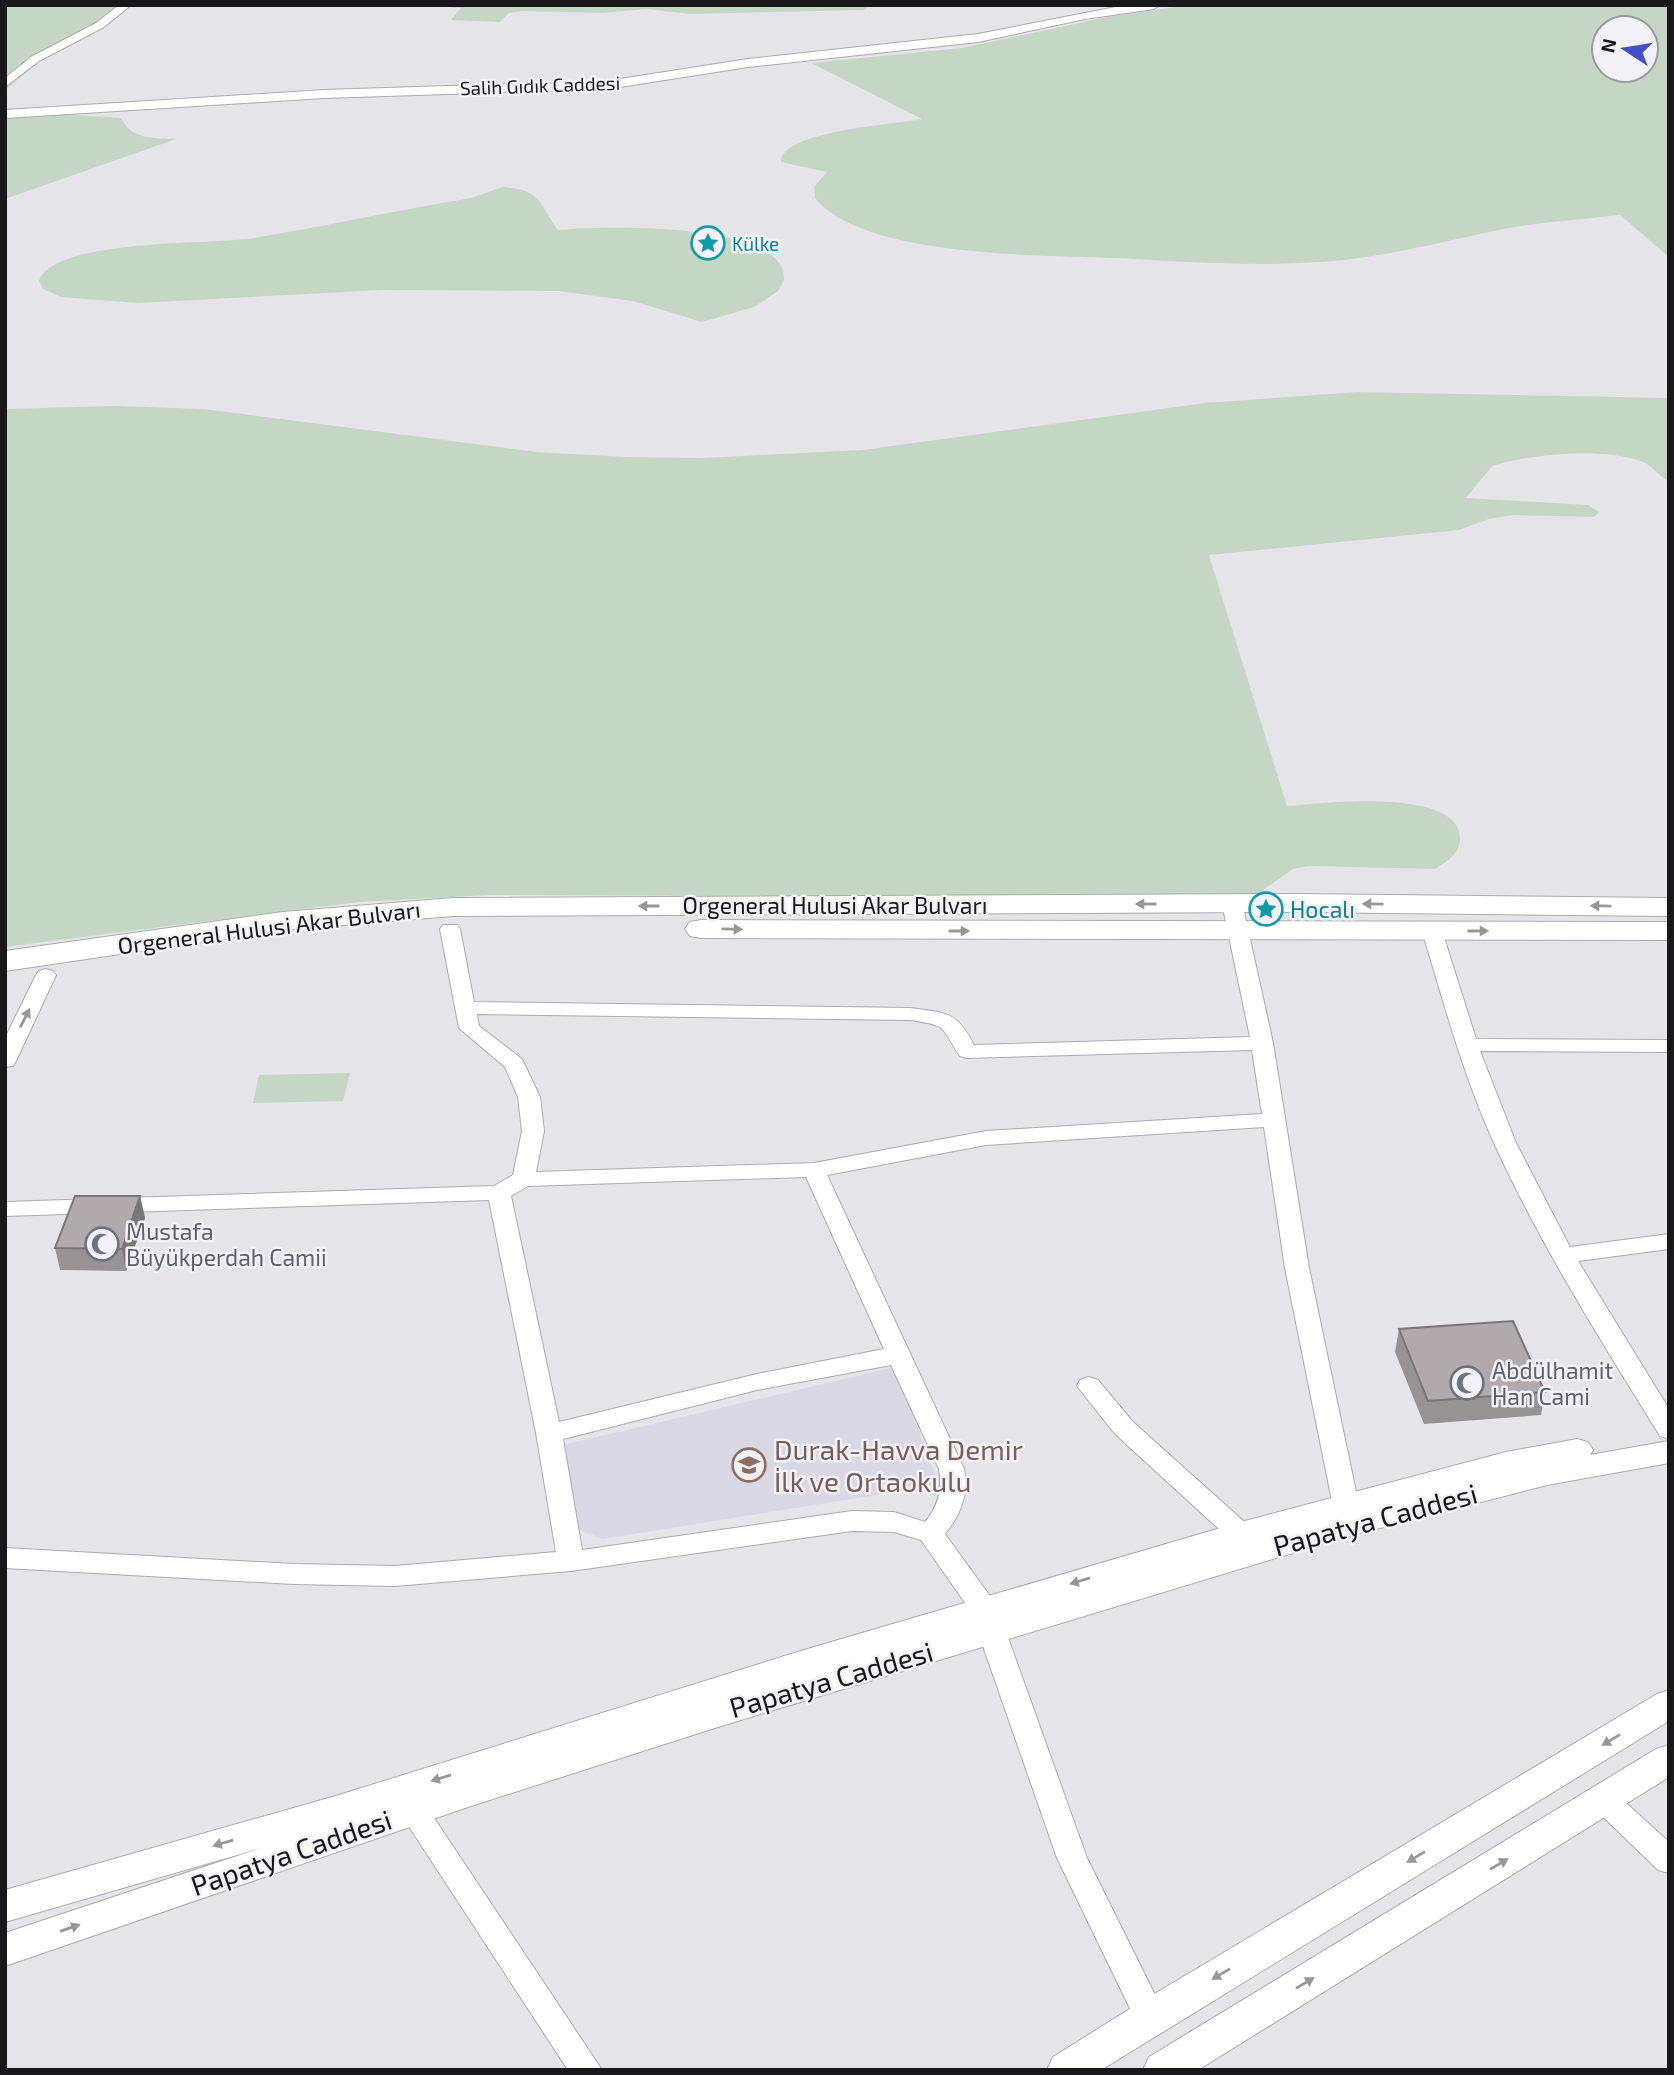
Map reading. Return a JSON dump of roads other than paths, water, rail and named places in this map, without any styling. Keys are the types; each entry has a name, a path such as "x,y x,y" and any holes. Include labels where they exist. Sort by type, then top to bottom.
{"main road":[{"name":"Orgeneral Hulusi Akar Bulvarı","path":"5,961 283,921 453,907 1235,918 1432,932 1669,931"},
{"name":"Orgeneral Hulusi Akar Bulvarı","path":"5,982 338,936 450,929 1235,918 1669,907"}],"street":[{"path":"5,84 35,59 100,25 126,5"},
{"name":"Salih Gıdık Caddesi","path":"5,114 312,95 607,85 748,63 978,38 1065,19 1154,5"},
{"path":"1235,918 1262,1043 1297,1268 1346,1506"},
{"path":"450,929 469,1028 514,1064 529,1097 533,1131 523,1180"},
{"path":"1432,932 1482,1088 1505,1143 1563,1255 1669,1432"},
{"path":"5,1061 46,975"},
{"path":"465,1008 911,1014 936,1018 954,1026 967,1052 1262,1043"},
{"path":"1468,1045 1669,1046"},
{"path":"5,1209 499,1193 523,1180 814,1170 986,1138 1273,1120"},
{"path":"814,1170 952,1466 953,1500 948,1512 930,1533"},
{"path":"499,1193 549,1433 571,1561"},
{"path":"1563,1255 1669,1241"},
{"path":"549,1433 757,1382 898,1355"},
{"path":"1089,1386 1124,1428 1249,1543"},
{"name":"Papatya Caddesi","path":"1249,1543 1346,1506 1506,1463 1669,1432"},
{"name":"Papatya Caddesi","path":"5,1950 988,1621 1249,1543 1469,1492 1669,1452"},
{"path":"5,1558 344,1576 449,1573 571,1561 852,1521 894,1522 930,1533 988,1621 1072,1858 1150,2017"},
{"name":"Papatya Caddesi","path":"5,1906 340,1810 777,1672 988,1621"},
{"path":"1067,2070 1150,2017 1669,1704"},
{"path":"1163,2070 1669,1759"},
{"path":"1604,1800 1669,1861"},
{"path":"414,1811 586,2070"}],"place":[{"name":"Külke","path":"708,243"},
{"name":"Hocalı","path":"1266,909"},
{"name":"Mustafa Büyükperdah Camii","path":"102,1244"},
{"name":"Abdülhamit Han Cami","path":"1467,1383"},
{"name":"Durak-Havva Demir İlk ve Ortaokulu","path":"749,1465"}]}
